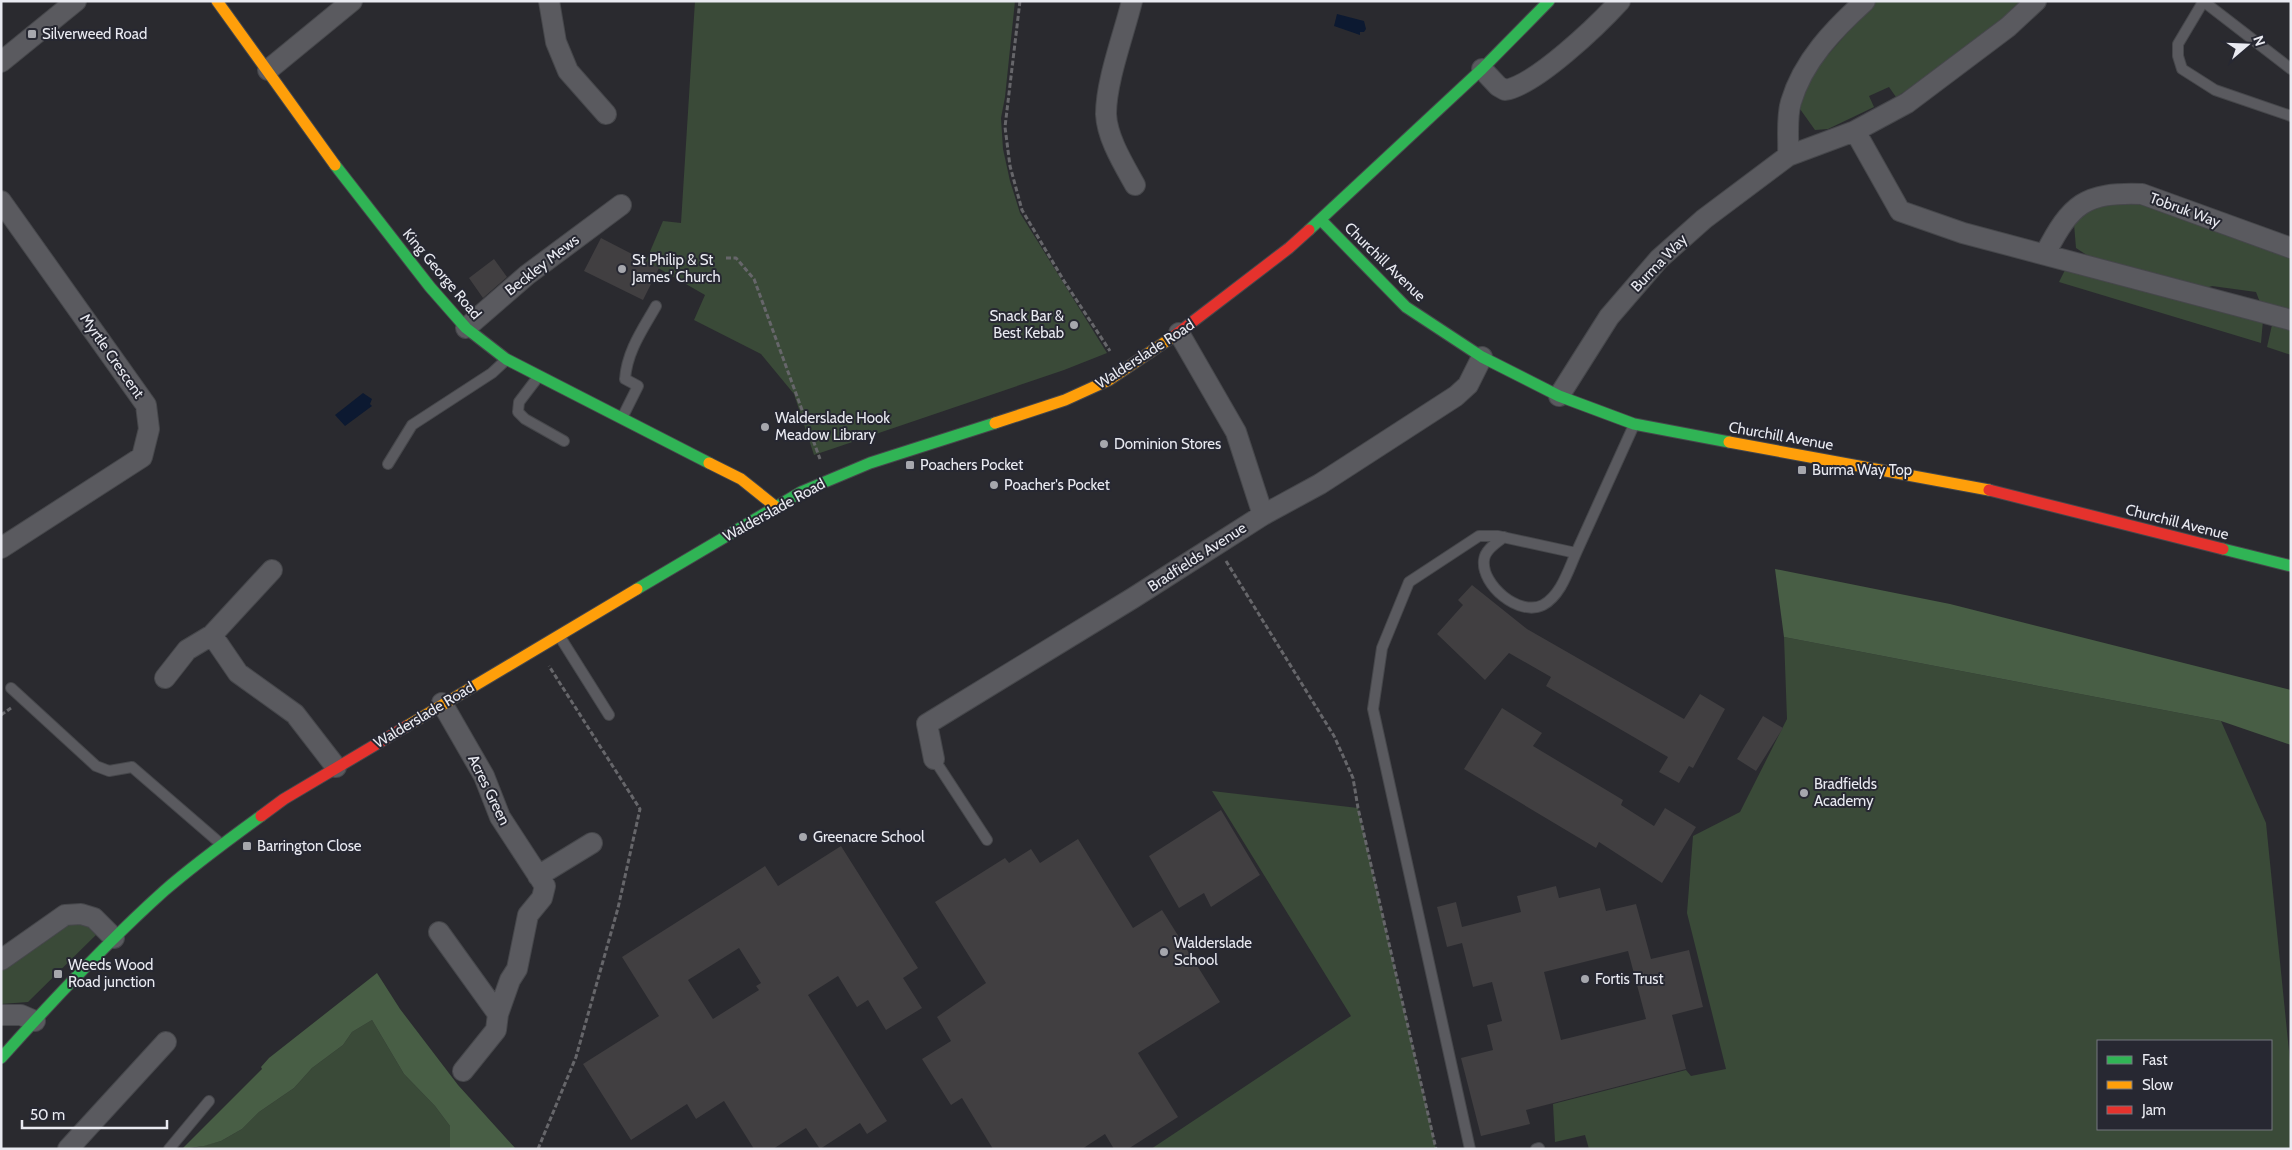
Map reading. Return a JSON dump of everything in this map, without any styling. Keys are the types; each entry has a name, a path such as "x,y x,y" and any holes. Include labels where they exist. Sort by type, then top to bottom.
{"street":[{"path":"1,62 76,1"},
{"name":"King George Road","path":"217,1 354,190 430,287 466,328 506,359 741,479 776,507"},
{"path":"268,70 352,1"},
{"path":"549,1 556,42 568,71 606,114"},
{"path":"1132,1 1110,85 1106,115 1116,150 1134,185"},
{"name":"Walderslade Road","path":"1,1058 83,968 150,904 222,844 284,799 776,507 828,480 870,463 1065,400 1109,380 1179,333 1236,291 1321,220 1482,69 1550,1"},
{"path":"1482,69 1498,86 1505,90 1522,85 1575,44 1620,1"},
{"path":"1788,156 1790,103 1810,60 1845,19 1865,1"},
{"name":"Burma Way","path":"1559,396 1609,317 1659,259 1711,213 1788,156 1855,131 1908,103 2008,27 2036,1"},
{"path":"1855,131 1900,211 1963,233 2291,320"},
{"name":"Tobruk Way","path":"2044,254 2060,225 2073,210 2096,196 2116,193 2142,194 2291,248"},
{"name":"Myrtle Crescent","path":"1,201 146,405 149,429 142,457 1,548"},
{"name":"Beckley Mews","path":"466,328 528,275 621,205"},
{"name":"Churchill Avenue","path":"1321,220 1406,307 1482,357 1559,396 1634,424 1999,492 2291,566"},
{"path":"1179,333 1236,432 1263,515"},
{"name":"Bradfields Avenue","path":"934,759 927,724 1263,515 1320,484 1456,396 1468,385 1482,357"},
{"path":"165,678 187,650 212,635 272,570"},
{"path":"212,635 238,673 295,714 336,767"},
{"name":"Acres Green","path":"442,704 481,769 500,817 545,886 542,898 528,915 517,968 498,1014 496,1030 463,1070"},
{"path":"538,876 592,843"},
{"path":"1,960 64,915 81,914 94,918 114,938"},
{"path":"439,932 498,1014"},
{"path":"1,1015 21,1015 35,1021"},
{"path":"68,1149 166,1042"}],"lane":[{"path":"2291,70 2203,2 2178,44 2178,56 2182,69 2215,90 2291,116"},
{"path":"622,419 638,386 625,379 629,353 656,306"},
{"path":"388,464 412,425 492,373 506,359"},
{"path":"539,377 519,402 518,412 524,419 564,441"},
{"path":"1504,536 1490,548 1484,559 1486,576 1501,594 1518,606 1528,609 1542,605 1554,597 1564,582 1634,424"},
{"path":"1470,1149 1373,709 1382,648 1409,582 1479,536 1504,536 1576,553"},
{"path":"560,636 609,715"},
{"path":"11,688 96,766 109,771 132,767 222,844"},
{"path":"934,759 988,840"},
{"path":"169,1149 209,1101"}],"path":[{"path":"1020,1 1005,127 1010,166 1022,210 1064,281 1124,370"},
{"path":"726,258 736,258 754,280 828,480"},
{"path":"1216,546 1329,728 1353,778 1358,808 1436,1149"},
{"path":"538,649 640,809 618,908 576,1057 538,1149"}],"green space":[{"path":"695,1 1015,1 1001,118 1003,149 1010,181 1020,213 1107,353 1064,370 814,455 794,394 761,354 694,320 705,295 646,261 663,221 681,223"},
{"path":"1877,1 2025,1 1959,57 1896,97 1889,87 1869,96 1874,107 1828,129 1815,130 1800,109 1807,79"},
{"path":"2133,200 2291,256 2291,315 2261,305 2256,292 2212,286 2204,289 2093,259 2076,248 2074,224 2085,210"},
{"path":"2067,266 2263,320 2261,343 2059,282"},
{"path":"2272,325 2291,330 2291,355 2267,347"},
{"path":"1775,569 1950,604 2291,690 2291,745 2221,721 1784,637"},
{"path":"1784,637 2221,721 2266,823 2291,1071 2291,1149 1589,1149 1585,1135 1555,1142 1553,1104 1686,1070 1691,1076 1726,1069 1687,913 1693,836 1740,812 1787,719"},
{"path":"1212,791 1358,808 1436,1149 1151,1149 1351,1016"},
{"path":"73,918 100,931 28,1002 1,1004 1,969"},
{"path":"377,973 400,1009 458,1085 516,1149 450,1149 450,1126 435,1106 404,1074 372,1020 352,1032 343,1045 312,1068 294,1088 259,1112 242,1129 221,1141 182,1149 262,1069 261,1067 269,1058"},
{"path":"372,1020 404,1074 435,1106 450,1126 450,1149 191,1149 221,1141 242,1129 259,1112 294,1088 312,1068 343,1045 352,1032"}],"water":[{"path":"1337,14 1364,21 1366,29 1364,32 1360,32 1360,35 1334,26"},
{"path":"363,393 372,399 370,404 372,406 345,426 335,415"}],"building":[{"name":"St Philip & St James' Church","path":"601,238 659,268 643,300 584,271"},
{"path":"494,259 507,277 483,298 469,278"},
{"path":"1472,585 1527,629 1684,719 1700,694 1725,709 1693,768 1689,766 1679,783 1659,772 1668,757 1546,686 1551,677 1509,653 1485,680 1437,634 1463,605 1458,600"},
{"path":"1502,708 1542,733 1533,746 1623,800 1621,805 1654,826 1665,808 1696,827 1662,883 1599,842 1596,848 1464,769"},
{"path":"1763,716 1783,728 1756,771 1737,759"},
{"path":"1221,810 1260,875 1211,907 1204,893 1179,908 1149,856"},
{"path":"1078,839 1133,928 1162,910 1220,1002 1138,1053 1178,1117 1128,1149 1114,1149 1105,1134 1082,1149 993,1149 962,1098 951,1105 922,1059 951,1041 937,1017 986,983 935,902 1005,858 1009,863 1031,849 1040,863"},
{"path":"841,846 918,968 903,978 922,1008 886,1030 868,1000 857,1007 838,976 808,995 887,1121 867,1134 860,1123 820,1149 806,1128 773,1149 754,1149 724,1101 696,1119 687,1104 631,1140 583,1064 659,1016 622,957 765,866 778,886","holes":["739,948 761,983 756,986 759,990 713,1019 688,980"]},
{"path":"1556,886 1559,898 1600,888 1606,911 1636,904 1651,959 1689,950 1703,1007 1672,1015 1686,1069 1526,1110 1530,1124 1481,1136 1461,1058 1493,1050 1487,1025 1502,1021 1492,982 1473,987 1462,943 1447,947 1437,907 1456,902 1462,927 1521,912 1517,896","holes":["1628,951 1646,1019 1561,1040 1544,972"]}],"traffic: fast":[{"path":"1309,230 1482,69 1549,1"},
{"path":"335,165 430,287 466,328 506,359 709,463"},
{"path":"1321,220 1406,307 1482,357 1559,396 1634,424 1729,442"},
{"path":"637,589 801,492 870,463 995,423"},
{"path":"2223,549 2291,566"},
{"path":"1,1058 80,972 142,911 188,871 261,816"}],"traffic: slow":[{"path":"217,1 335,165"},
{"path":"995,423 1065,400 1109,380 1174,336"},
{"path":"1729,442 1989,490"},
{"path":"709,463 741,479 776,507"},
{"path":"407,726 637,589"}],"traffic: jam":[{"path":"1174,336 1289,248 1309,230"},
{"path":"1989,490 2223,549"},
{"path":"261,816 284,799 407,726"}],"place":[{"name":"Silverweed Road","path":"32,34"},
{"name":"St Philip & St James' Church","path":"622,269"},
{"name":"Snack Bar & Best Kebab","path":"1074,325"},
{"name":"Walderslade Hook Meadow Library","path":"765,427"},
{"name":"Dominion Stores","path":"1104,444"},
{"name":"Poachers Pocket","path":"910,465"},
{"name":"Burma Way Top","path":"1802,470"},
{"name":"Poacher's Pocket","path":"994,485"},
{"name":"Bradfields Academy","path":"1804,793"},
{"name":"Greenacre School","path":"803,837"},
{"name":"Barrington Close","path":"247,846"},
{"name":"Walderslade School","path":"1164,952"},
{"name":"Weeds Wood Road junction","path":"58,974"},
{"name":"Fortis Trust","path":"1585,979"}]}
